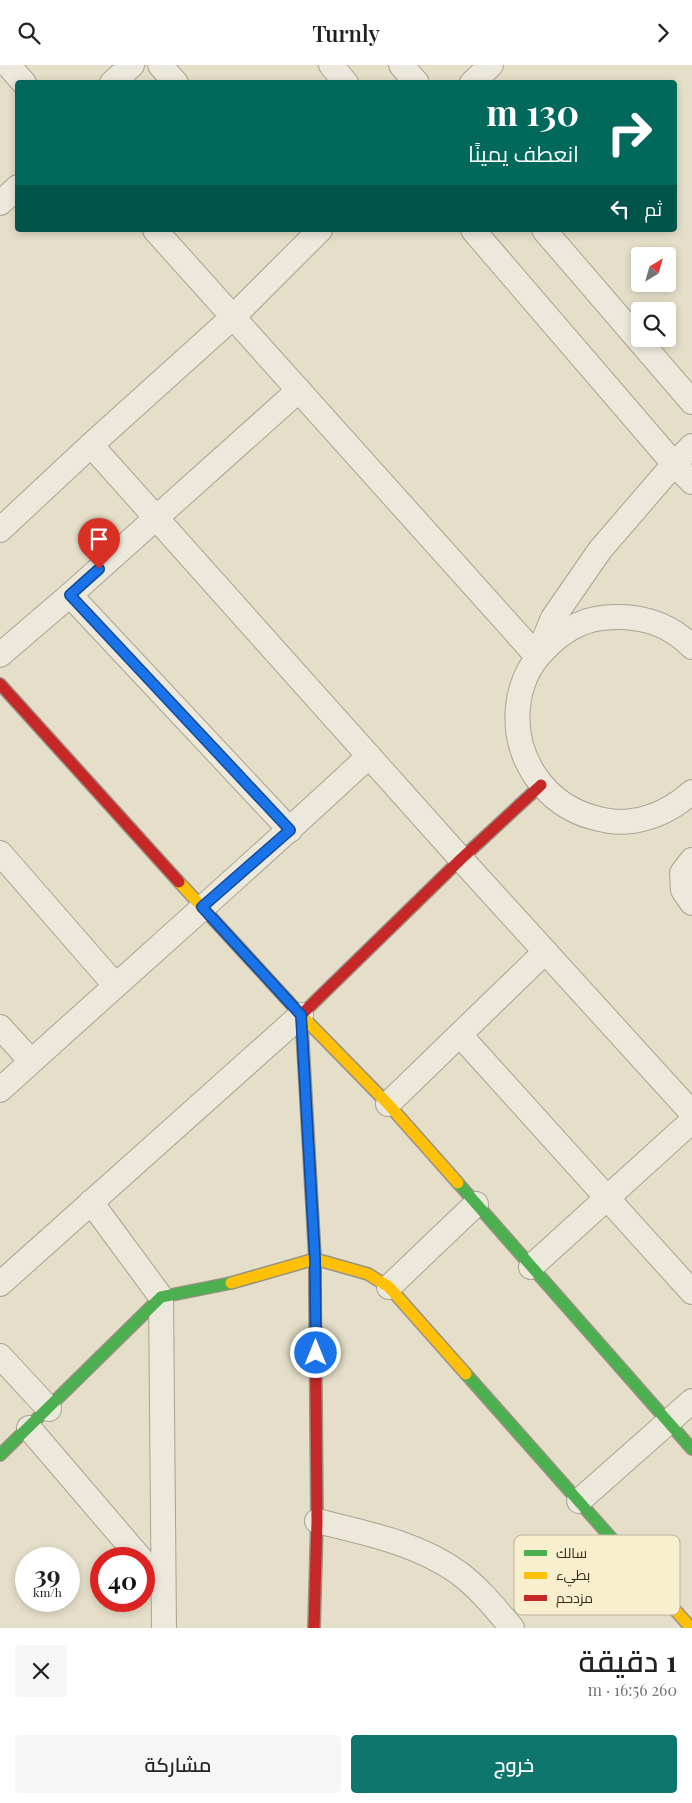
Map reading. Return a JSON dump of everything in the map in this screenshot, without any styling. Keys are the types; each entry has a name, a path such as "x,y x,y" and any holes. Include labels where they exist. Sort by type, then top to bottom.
{"street":[{"path":"8,65 21,80"},
{"path":"115,80 132,65"},
{"path":"160,65 173,80"},
{"path":"331,65 344,80"},
{"path":"401,65 414,80"},
{"path":"475,80 491,65"},
{"path":"0,203 15,190"},
{"path":"157,232 538,656"},
{"path":"0,530 90,445 233,317 318,232"},
{"path":"475,232 692,483"},
{"path":"546,232 692,402"},
{"path":"0,655 299,391"},
{"path":"90,445 461,859 692,1113"},
{"path":"538,656 554,617 600,550 674,464 692,446"},
{"path":"70,595 290,830"},
{"path":"692,647 665,627 643,619 620,616 596,619 574,627 554,639 538,656 525,676 518,698 516,721 525,759 541,785 560,803 581,815 606,821 631,821 656,815 678,804 692,792"},
{"path":"0,684 301,1015 388,1103 692,1449"},
{"path":"0,1089 290,830 369,756"},
{"path":"0,1284 301,1015 461,859 541,785"},
{"path":"0,853 115,985"},
{"path":"692,860 682,873 684,891 692,903"},
{"path":"388,1103 545,952"},
{"path":"301,1015 315,1259 317,1521 314,1628"},
{"path":"0,1027 31,1061"},
{"path":"460,1035 692,1292"},
{"path":"531,1267 692,1121"},
{"path":"91,1202 161,1297 164,1628"},
{"path":"389,1287 476,1204"},
{"path":"0,1455 161,1297 222,1286 315,1259 368,1274 389,1287 609,1535"},
{"path":"0,1356 49,1409"},
{"path":"579,1501 692,1401"},
{"path":"29,1428 131,1547"},
{"path":"317,1521 380,1536 422,1552 460,1574 492,1605 512,1628"},
{"path":"155,1575 164,1585"},
{"path":"680,1615 691,1628"}],"traffic: fast":[{"path":"303,1046 315,1259 315,1292"},
{"path":"458,1183 692,1449"},
{"path":"0,1455 161,1297 231,1283"},
{"path":"466,1374 609,1535"}],"traffic: slow":[{"path":"179,882 301,1015 388,1104 458,1183"},
{"path":"231,1283 315,1259 368,1274 389,1287 466,1374"},
{"path":"679,1615 691,1628"}],"traffic: jam":[{"path":"0,684 179,882"},
{"path":"303,1046 301,1015 461,859 541,785"},
{"path":"314,1628 317,1521 315,1292"}],"route":[{"path":"99,569 70,595 290,830 202,907 301,1015 315,1259 316,1353"}]}
